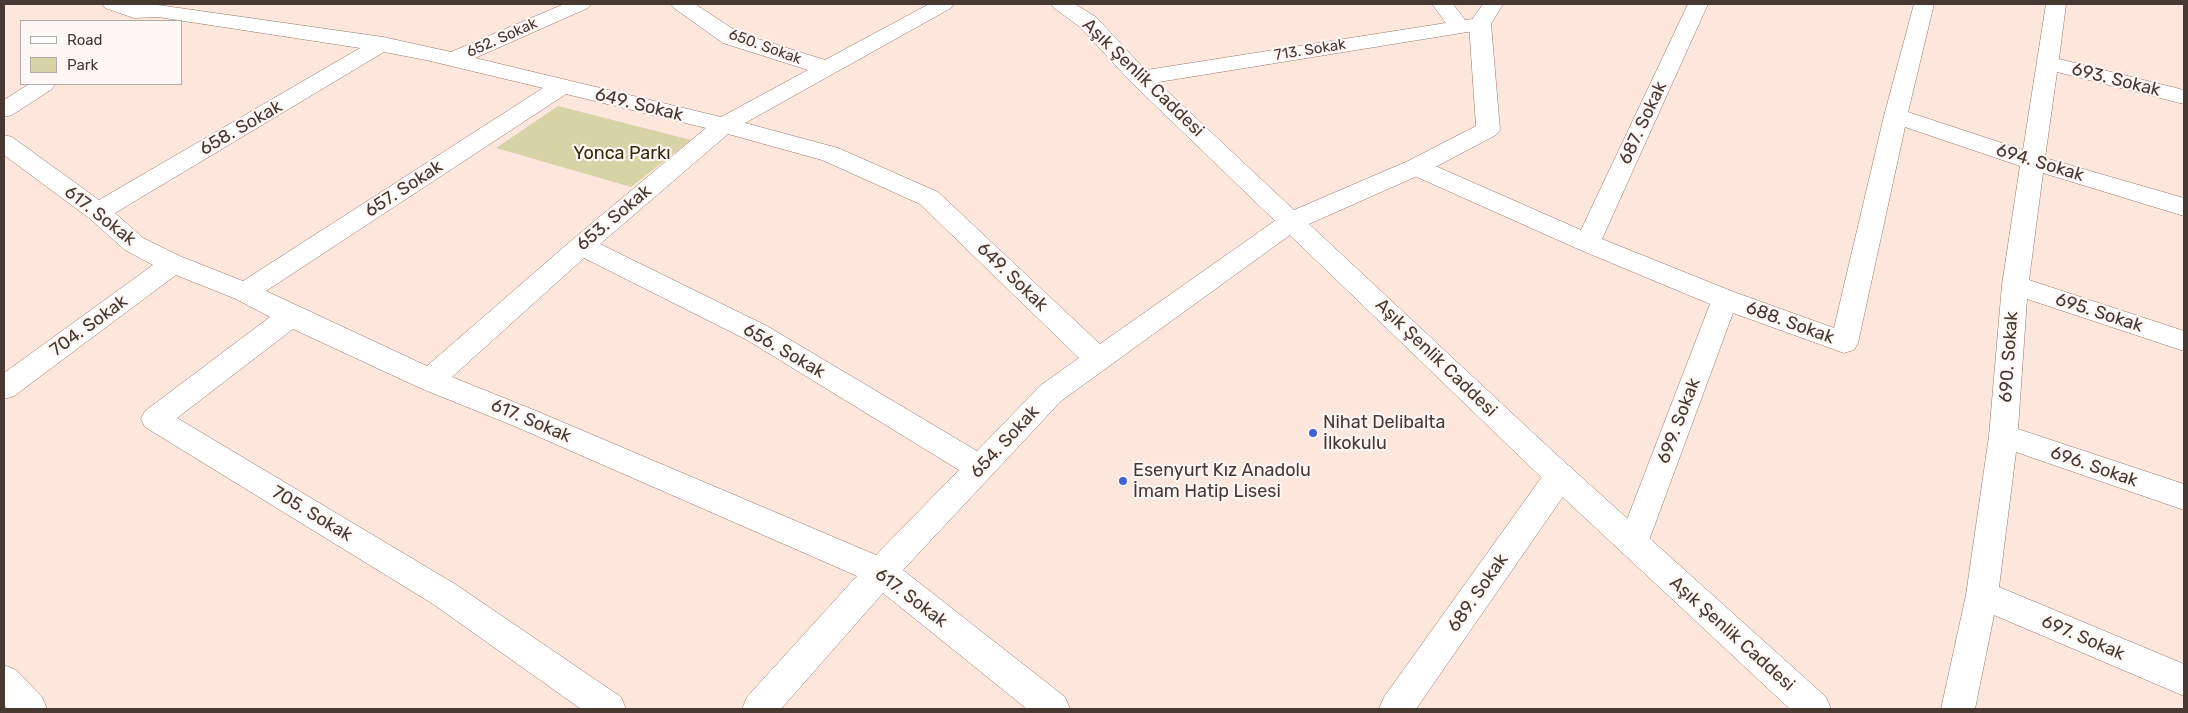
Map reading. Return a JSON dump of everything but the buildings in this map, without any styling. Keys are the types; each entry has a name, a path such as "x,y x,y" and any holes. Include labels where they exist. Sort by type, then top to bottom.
{"street":[{"name":"649. Sokak","path":"112,4 134,12 159,12 384,44 563,86 830,154 930,198 1098,359"},
{"name":"652. Sokak","path":"452,60 581,4"},
{"name":"650. Sokak","path":"681,4 731,38 826,68"},
{"name":"653. Sokak","path":"430,380 581,246 724,126 944,4"},
{"name":"Aşık Şenlik Caddesi","path":"1062,4 1088,22 1140,78 1560,476 1814,709"},
{"path":"1442,4 1470,25 1493,4"},
{"name":"687. Sokak","path":"1587,243 1698,4"},
{"name":"688. Sokak","path":"1416,167 1587,243 1725,299 1844,342 1924,4"},
{"name":"690. Sokak","path":"1958,709 1982,595 2003,436 2014,285 2056,4"},
{"name":"713. Sokak","path":"1140,78 1470,25"},
{"name":"654. Sokak","path":"759,709 881,572 1051,393 1292,221 1416,167 1488,130 1470,25"},
{"name":"658. Sokak","path":"98,212 384,44"},
{"name":"693. Sokak","path":"2047,63 2184,97"},
{"path":"4,110 42,85"},
{"name":"657. Sokak","path":"245,292 563,86"},
{"name":"694. Sokak","path":"1896,116 2032,162 2184,207"},
{"name":"617. Sokak","path":"4,143 98,212 134,244 173,264 245,292 291,316 430,380 524,418 881,572 1053,709"},
{"name":"656. Sokak","path":"581,246 756,333 981,468"},
{"name":"704. Sokak","path":"4,388 173,264"},
{"name":"695. Sokak","path":"2014,285 2184,341"},
{"name":"699. Sokak","path":"1632,543 1725,299"},
{"name":"705. Sokak","path":"291,316 155,419 444,594 609,709"},
{"name":"696. Sokak","path":"2003,436 2184,497"},
{"name":"689. Sokak","path":"1396,709 1560,476"},
{"name":"697. Sokak","path":"1982,595 2184,680"},
{"path":"4,680 30,709"}],"green space":[{"name":"Yonca Parkı","path":"558,106 691,140 631,187 496,148"}],"place":[{"name":"Nihat Delibalta İlkokulu","path":"1313,433"},
{"name":"Esenyurt Kız Anadolu İmam Hatip Lisesi","path":"1123,481"}]}
